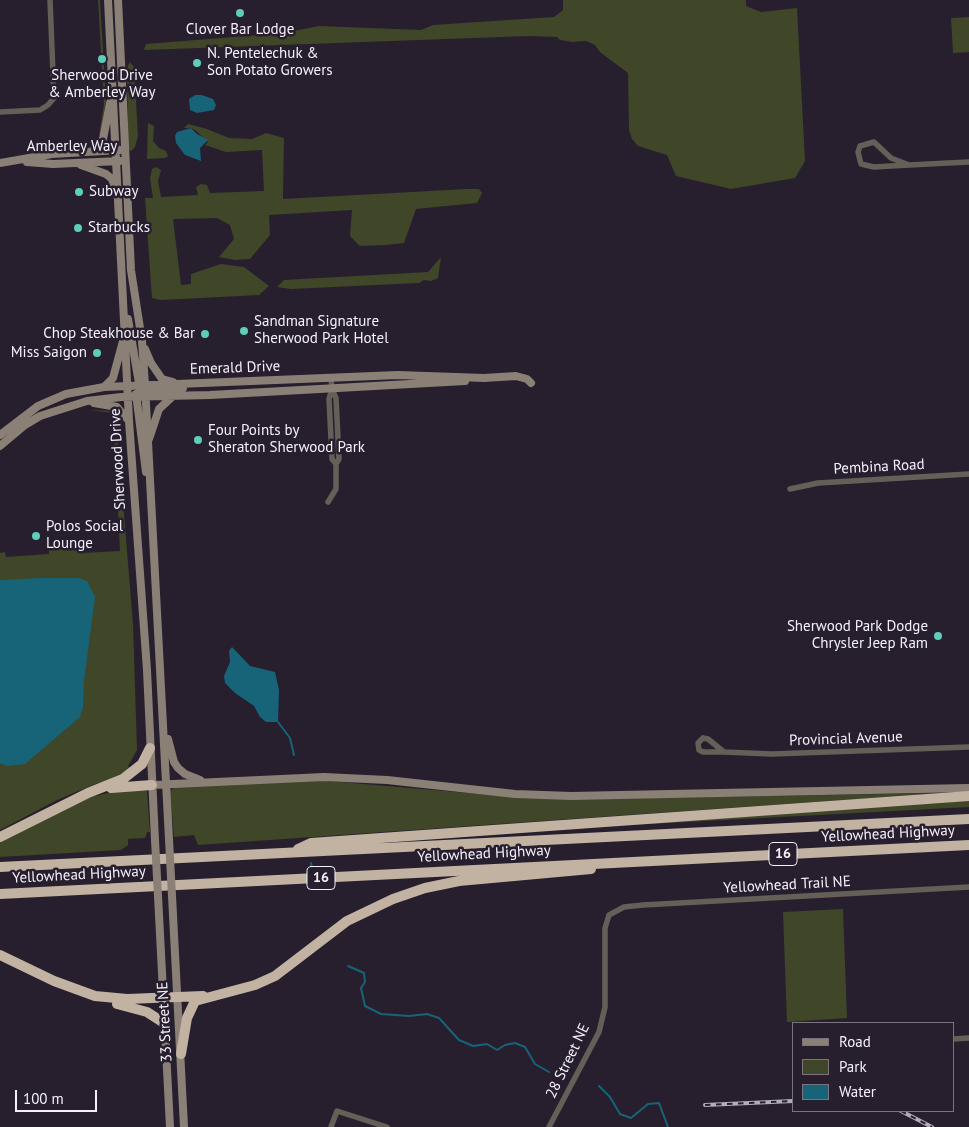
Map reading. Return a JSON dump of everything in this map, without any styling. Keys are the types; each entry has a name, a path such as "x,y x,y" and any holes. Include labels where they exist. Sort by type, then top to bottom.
{"highway":[{"path":"0,837 88,793 123,779 142,764 150,748"},
{"path":"88,793 117,787 152,784"},
{"path":"294,851 311,843 969,796"},
{"name":"Yellowhead Highway","path":"0,867 969,819"},
{"name":"Yellowhead Highway","path":"0,894 969,845"},
{"path":"924,847 969,851"},
{"path":"181,1054 190,1007 195,1001 255,985 268,979 302,956 347,921 394,899 426,888 460,881 572,872 642,861"},
{"path":"0,955 54,981 102,1000 147,1012 164,1023"},
{"path":"95,996 128,999 213,995"}],"main road":[{"name":"Sherwood Drive","path":"108,0 127,386 140,393"},
{"name":"Sherwood Drive","path":"118,0 132,270 142,341 140,393 148,444 173,915"},
{"path":"91,152 100,144 105,132 112,78"},
{"name":"Amberley Way","path":"0,163 52,154 125,150"},
{"name":"Amberley Way","path":"17,161 70,163 126,161"},
{"path":"70,163 98,170 110,176 118,200"},
{"path":"124,312 130,326 140,393 144,468 150,479"},
{"path":"104,387 114,374 125,331"},
{"path":"142,341 151,364 162,379 185,384"},
{"name":"Emerald Drive","path":"0,446 25,424 67,406 185,384 398,375 484,378"},
{"name":"Emerald Drive","path":"0,435 38,406 66,394 104,387 127,386 140,393 173,396 458,382 516,376 527,379 531,383"},
{"path":"140,393 218,383"},
{"name":"Sherwood Drive","path":"140,393 129,421 159,915"},
{"path":"148,444 159,409 173,396"},
{"path":"67,406 94,403 110,405 117,407 129,421"},
{"path":"162,705 174,762 185,774 204,781"},
{"path":"152,784 324,777 387,780 516,794 572,796 969,788"},
{"name":"33 Street NE","path":"159,915 170,1127"},
{"name":"33 Street NE","path":"173,915 184,1127"}],"street":[{"path":"0,112 40,110 54,98 50,0"},
{"path":"909,165 892,158 874,142 860,146 858,152 861,164 868,166 909,165 969,162"},
{"path":"328,502 336,489 336,464 339,459 336,398 332,389 331,378"},
{"name":"Pembina Road","path":"790,490 818,483 969,474"},
{"name":"Provincial Avenue","path":"724,752 772,754 969,747"},
{"name":"Yellowhead Trail NE","path":"609,915 624,907 643,905 969,887"},
{"name":"28 Street NE","path":"548,1127 599,1032 605,1007 605,928 609,915"},
{"path":"954,1039 969,1038"},
{"path":"331,1127 337,1111 387,1127"}],"green space":[{"path":"98,0 100,0 106,101 99,136 104,104"},
{"path":"563,0 746,0 746,6 761,12 797,8 805,161 795,178 731,189 676,176 667,155 638,146 632,139 629,130 628,73 600,52 595,45 586,41 572,42 560,40 557,37 529,36 144,50 146,44 284,33 319,26 421,30 433,25 554,17 563,10"},
{"path":"969,17 969,52 953,53 951,18"},
{"path":"130,62 134,67 138,136 135,147 131,151 128,148 127,68"},
{"path":"148,123 154,126 153,141 159,148 166,151 168,156 166,158 147,159"},
{"path":"188,124 229,138 252,139 266,133 284,138 283,199 467,189 479,189 482,193 477,203 416,209 404,243 386,245 360,246 350,236 352,210 269,215 270,235 250,259 235,260 219,257 234,239 230,225 217,218 173,219 181,285 191,284 191,274 221,264 244,267 269,286 259,295 161,300 152,298 145,198 153,198 150,178 152,169 156,167 161,170 158,181 161,197 198,195 196,187 201,184 207,185 210,193 264,191 262,150 226,152 205,145 208,142 195,130 184,128"},
{"path":"441,257 438,278 431,281 291,289 277,287 284,280 428,272"},
{"path":"88,410 114,411 116,417 133,624 137,750 128,766 131,769 114,779 95,784 57,800 0,830 0,553 5,552 6,557 49,554 49,546 77,545 82,553 120,551 113,413"},
{"path":"317,780 515,797 595,799 943,793 198,845 194,835 174,837 170,791 179,786"},
{"path":"122,789 147,791 150,832 147,832 145,838 128,839 128,845 121,850 0,857 0,840 89,798"},
{"path":"969,798 969,807 612,826"},
{"path":"843,909 847,1018 787,1022 783,912"}],"water":[{"path":"195,95 202,95 213,99 216,105 214,110 197,113 190,110 189,99"},
{"path":"191,128 208,140 200,148 201,161 185,155 176,143 175,136 177,132"},
{"path":"79,578 87,581 95,597 84,681 83,707 80,717 25,764 7,766 0,763 0,580"},
{"path":"232,647 250,666 275,672 279,690 278,722 266,722 260,717 254,706 235,693 225,683 224,676 230,662 229,651"}],"waterway":[{"path":"278,722 290,738 294,755"},
{"path":"311,863 313,872"},
{"path":"348,966 364,973 365,982 361,988 365,1006 381,1014 409,1016 427,1014 439,1018 459,1040 473,1046 487,1044 497,1050 505,1045 515,1043 525,1047 535,1064 549,1072"},
{"path":"599,1086 610,1097 620,1114 631,1118 648,1104 659,1103 668,1127"}],"railway":[{"path":"705,1105 792,1101"},
{"path":"903,1112 932,1127"}],"place":[{"name":"Clover Bar Lodge","path":"240,13"},
{"name":"Sherwood Drive & Amberley Way","path":"102,59"},
{"name":"N. Pentelechuk & Son Potato Growers","path":"197,63"},
{"name":"Subway","path":"79,192"},
{"name":"Starbucks","path":"78,228"},
{"name":"Sandman Signature Sherwood Park Hotel","path":"244,331"},
{"name":"Chop Steakhouse & Bar","path":"205,334"},
{"name":"Miss Saigon","path":"97,353"},
{"name":"Four Points by Sheraton Sherwood Park","path":"198,440"},
{"name":"Polos Social Lounge","path":"36,536"},
{"name":"Sherwood Park Dodge Chrysler Jeep Ram","path":"938,636"}]}
